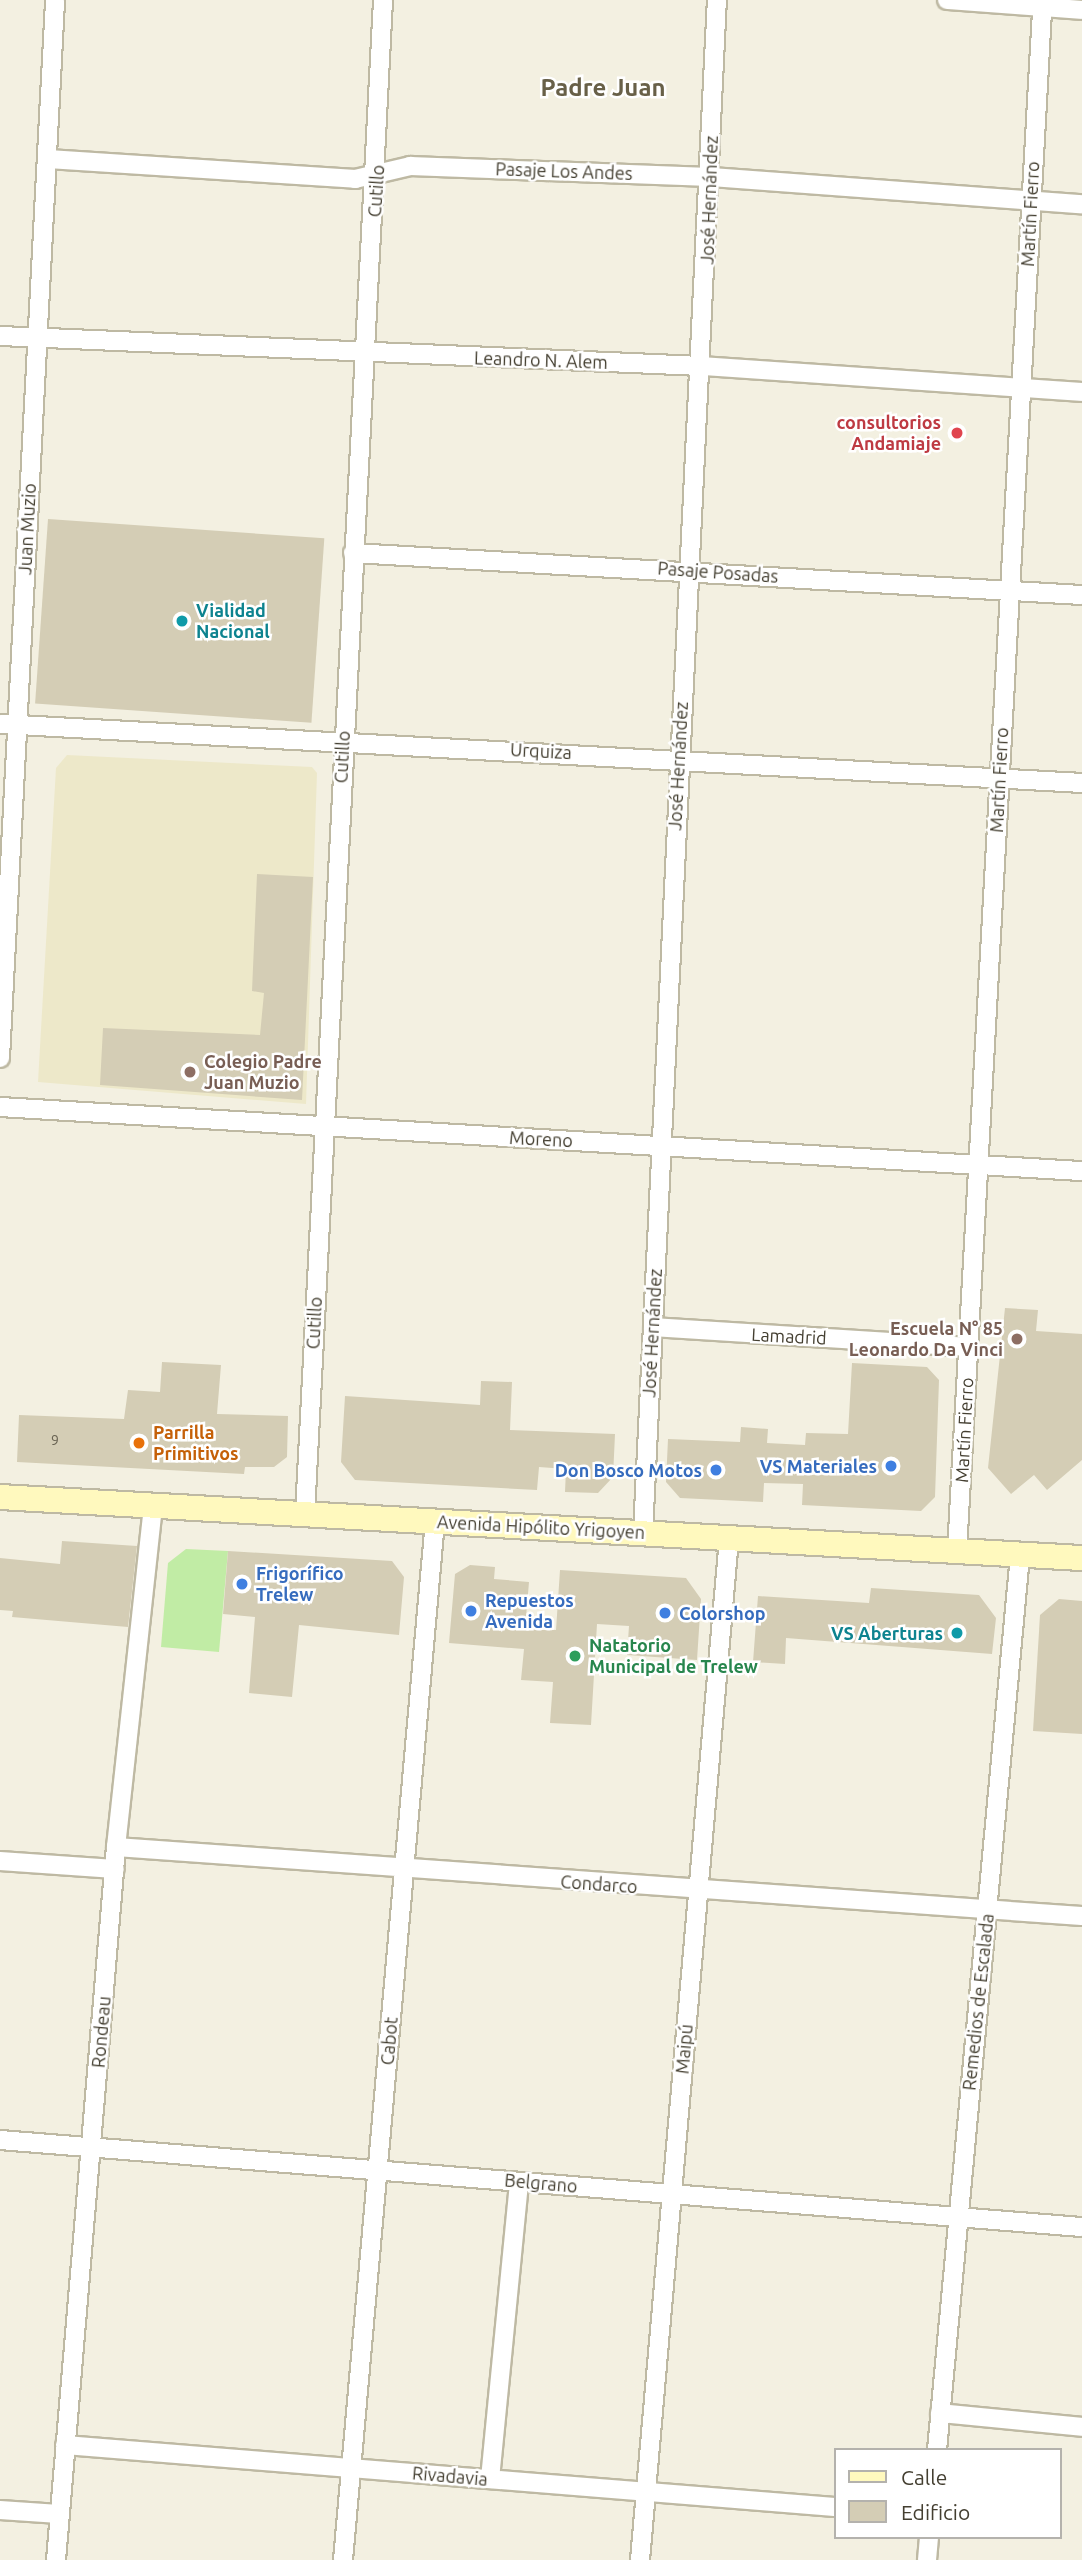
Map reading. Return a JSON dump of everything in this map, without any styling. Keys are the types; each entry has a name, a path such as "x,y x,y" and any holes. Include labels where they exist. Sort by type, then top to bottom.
{"main road":[{"name":"Avenida Hipólito Yrigoyen","path":"0,1497 1082,1558"}],"street":[{"name":"Juan Muzio","path":"0,1058 9,725 48,159 55,0"},
{"name":"Cutillo","path":"305,1514 361,353 378,174 383,0"},
{"name":"José Hernández","path":"643,1533 678,758 702,366 717,0"},
{"path":"947,0 995,1 1042,9 1082,10"},
{"name":"Martín Fierro","path":"957,1550 1042,9"},
{"name":"Pasaje Los Andes","path":"48,159 355,179 410,166 710,177 1082,204"},
{"name":"Leandro N. Alem","path":"0,336 702,366 1082,392"},
{"name":"Pasaje Posadas","path":"353,553 688,569 1009,593 1082,595"},
{"name":"Urquiza","path":"9,725 678,758 1082,783"},
{"name":"Moreno","path":"0,1107 1082,1171"},
{"name":"Lamadrid","path":"653,1327 968,1347"},
{"name":"Rondeau","path":"56,2560 116,1847 153,1505"},
{"name":"Cabot","path":"343,2560 435,1521"},
{"name":"Maipú","path":"640,2560 729,1538"},
{"name":"Remedios de Escalada","path":"937,2448 1020,1555"},
{"name":"Condarco","path":"116,1847 405,1872 987,1912 1082,1916"},
{"path":"0,1861 114,1869"},
{"name":"Belgrano","path":"0,2140 378,2168 519,2182 1082,2227"},
{"path":"490,2479 519,2182"},
{"path":"940,2413 1082,2427"},
{"name":"Rivadavia","path":"65,2445 834,2507"},
{"path":"0,2510 60,2514"},
{"path":"928,2560 929,2539"}],"shaded area":[{"path":"67,755 312,767 317,773 306,1104 38,1082 56,768"}],"green space":[{"path":"186,1549 228,1551 219,1652 161,1647 168,1563"}],"building":[{"name":"Vialidad Nacional","path":"48,519 324,538 311,723 35,704"},
{"path":"257,874 313,877 302,1100 100,1085 103,1028 260,1035 264,993 252,991"},
{"path":"1005,1308 1038,1310 1036,1331 1082,1334 1082,1460 1047,1490 1034,1475 1011,1494 988,1468"},
{"path":"162,1362 221,1365 217,1414 288,1416 287,1457 274,1467 245,1467 244,1474 17,1462 19,1415 124,1419 128,1390 160,1392"},
{"path":"852,1363 927,1367 939,1380 935,1497 921,1511 802,1505 803,1484 764,1483 763,1502 680,1498 666,1482 668,1439 740,1442 741,1427 768,1429 767,1443 805,1445 806,1433 848,1434"},
{"path":"481,1381 512,1382 510,1430 615,1434 613,1477 598,1493 565,1492 566,1469 539,1467 537,1490 355,1480 341,1462 345,1396 480,1405"},
{"path":"62,1541 137,1546 128,1627 12,1617 13,1611 0,1610 0,1558 60,1564"},
{"path":"228,1551 392,1561 404,1577 399,1635 299,1625 292,1697 249,1693 255,1617 223,1614"},
{"path":"470,1565 495,1567 494,1579 529,1582 525,1629 556,1630 560,1570 686,1578 701,1599 697,1660 627,1655 629,1626 597,1624 591,1725 550,1723 553,1682 521,1680 524,1649 449,1643 455,1574"},
{"path":"871,1588 979,1595 996,1618 992,1654 786,1638 785,1664 753,1662 758,1596 869,1603"},
{"path":"1059,1599 1082,1601 1082,1734 1033,1731 1040,1615"}],"place":[{"name":"consultorios Andamiaje","path":"957,433"},
{"name":"Vialidad Nacional","path":"182,621"},
{"name":"Colegio Padre Juan Muzio","path":"190,1072"},
{"name":"Escuela N° 85 Leonardo Da Vinci","path":"1017,1339"},
{"name":"Parrilla Primitivos","path":"139,1443"},
{"name":"VS Materiales","path":"891,1466"},
{"name":"Don Bosco Motos","path":"716,1470"},
{"name":"Frigorífico Trelew","path":"242,1584"},
{"name":"Repuestos Avenida","path":"471,1611"},
{"name":"Colorshop","path":"665,1613"},
{"name":"VS Aberturas","path":"957,1633"},
{"name":"Natatorio Municipal de Trelew","path":"575,1656"}],"district":[{"name":"Padre Juan","path":"603,88"}]}
